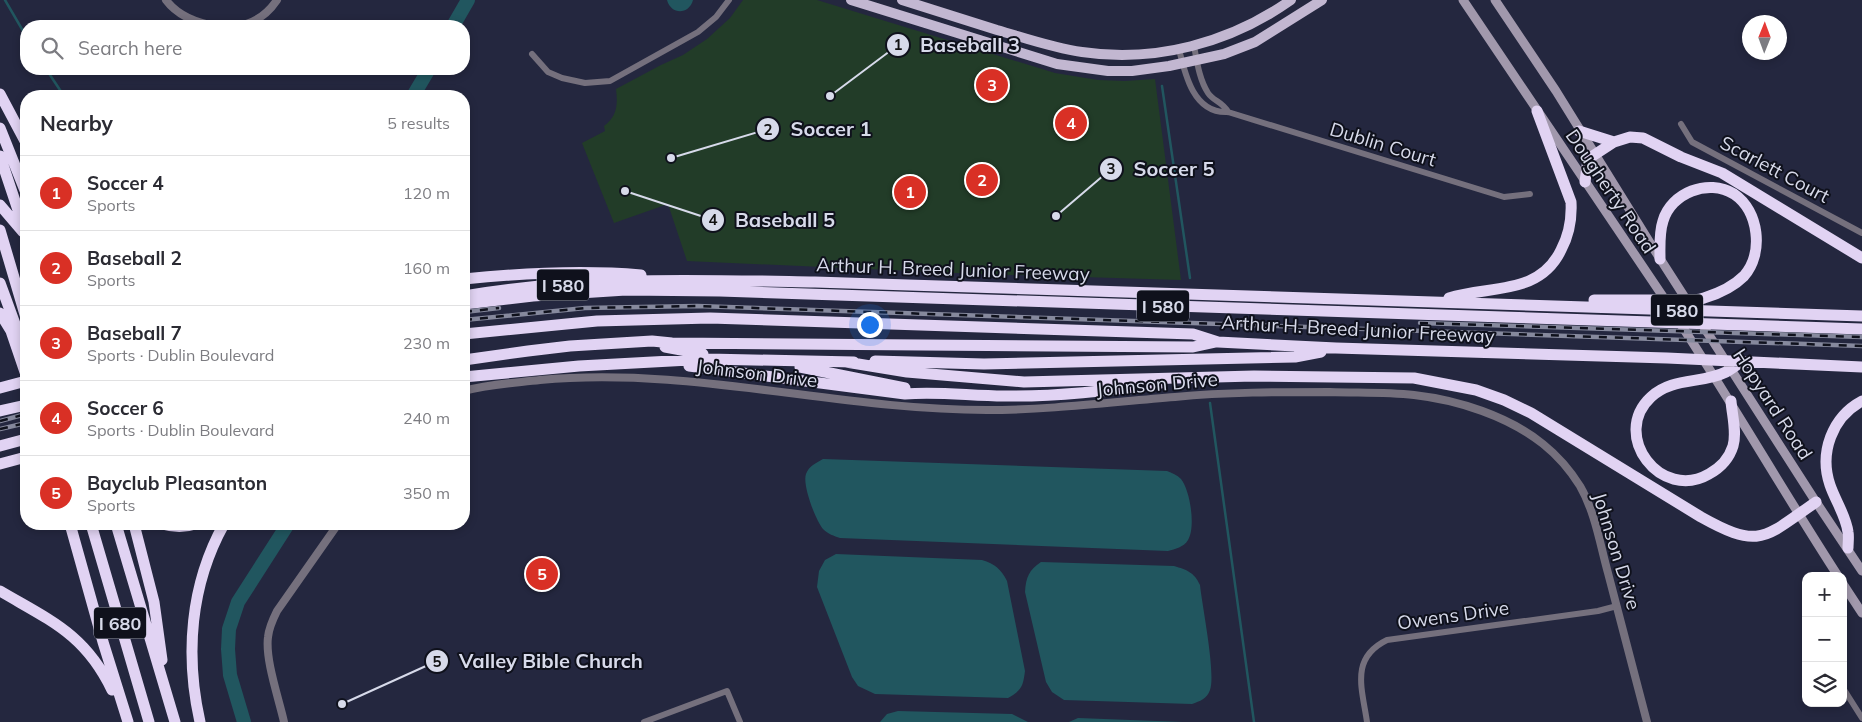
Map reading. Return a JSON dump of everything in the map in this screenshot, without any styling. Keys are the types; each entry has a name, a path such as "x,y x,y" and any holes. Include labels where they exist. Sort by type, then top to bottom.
{"highway":[{"path":"0,94 20,132"},
{"path":"1439,302 1457,296 1524,283 1539,277 1549,269 1559,256 1570,229 1572,216 1571,202 1537,111"},
{"path":"0,128 20,178"},
{"path":"1580,131 1614,142"},
{"path":"1585,182 1588,159 1614,142 1630,137 1643,138 1681,157 1722,173 1862,258"},
{"path":"0,156 20,217"},
{"path":"1492,304 1524,298 1702,299 1720,291 1744,275 1756,246 1756,230 1752,217 1744,204 1734,194 1719,188 1704,188 1690,191 1677,199 1665,216 1660,235 1659,255"},
{"path":"0,205 20,228"},
{"path":"0,230 20,298"},
{"path":"470,278 580,272 652,276 662,280"},
{"name":"Arthur H. Breed Junior Freeway","path":"470,295 531,287 662,280 815,282 1862,316"},
{"path":"0,282 20,345"},
{"name":"I 580","path":"470,303 533,296 626,290 1862,329"},
{"path":"0,313 20,350"},
{"name":"Arthur H. Breed Junior Freeway","path":"470,333 597,321 710,318 1193,334 1218,342 1336,348 1742,361 1862,367"},
{"path":"470,359 536,350 652,341 671,346 811,368 922,392 1004,396 1046,396 1094,392 1197,377"},
{"path":"671,346 1193,347 1218,342"},
{"path":"907,367 1295,357 1336,348"},
{"path":"470,376 579,366 708,359 846,362 907,367 1024,382 1197,377 1385,376 1414,378 1444,383 1497,398 1530,413 1727,531 1741,536 1755,537 1772,532 1816,502"},
{"path":"470,371 572,360 641,361 679,364 881,392 905,394 922,392"},
{"path":"1731,401 1734,433 1733,446 1727,460 1717,470 1702,478 1686,481 1668,478 1653,469 1641,453 1637,438 1637,424 1641,409 1650,397 1661,389 1673,384 1726,372 1742,361"},
{"path":"0,388 20,383"},
{"path":"1848,548 1848,531 1829,483 1826,457 1830,439 1838,422 1851,408 1862,401"},
{"path":"0,411 20,406"},
{"path":"0,446 20,441"},
{"path":"0,464 20,459"},
{"path":"72,530 127,722"},
{"name":"I 680","path":"93,530 149,722"},
{"name":"I 680","path":"118,530 175,722"},
{"path":"136,530 154,602 162,659 159,669"},
{"path":"200,722 192,681 191,659 194,617 210,553 221,530"},
{"path":"0,591 60,627 80,642 91,654 107,679 127,722"}],"main road":[{"path":"851,0 1057,64 1091,69 1132,71 1182,64 1224,54 1256,42 1322,0"},
{"path":"902,0 1045,45 1082,52 1114,55 1151,54 1194,46 1224,37 1254,24 1291,0"},
{"name":"Dougherty Road","path":"1463,0 1634,252 1731,401"},
{"name":"Dougherty Road","path":"1495,0 1556,91 1594,155 1659,255"},
{"path":"966,36 973,31 1018,45 1026,39"},
{"name":"Hopyard Road","path":"1659,255 1816,502 1862,570"},
{"name":"Hopyard Road","path":"1731,401 1798,515 1835,572"},
{"path":"1847,590 1862,613"}],"street":[{"path":"166,0 172,8 192,20"},
{"path":"257,20 277,0"},
{"path":"532,54 548,72 562,78 585,83 610,81 698,32 716,17 729,0"},
{"name":"Dublin Court","path":"1194,46 1200,74 1208,94 1224,105 1228,112"},
{"name":"Dublin Court","path":"1179,49 1185,77 1194,96 1208,108 1220,112 1228,112 1504,197 1530,194"},
{"name":"Scarlett Court","path":"1681,124 1692,142 1862,233"},
{"name":"Johnson Drive","path":"470,389 483,386 558,379 650,378 718,384 886,405 985,410 1080,407 1218,394 1312,392 1393,393 1445,401 1488,414 1527,433 1558,458 1581,489 1590,509 1647,722"},
{"path":"284,722 268,652 271,624 277,611 334,530"},
{"name":"Owens Drive","path":"1366,722 1360,678 1361,665 1366,654 1376,645 1387,640 1598,611 1617,606"},
{"path":"644,722 727,691 740,722"},
{"path":"1847,694 1862,718"}],"shaded area":[{"path":"667,0 693,0 691,5 684,11 676,11 669,5"},
{"path":"743,0 817,0 1055,73 1098,80 1155,79 1181,280 979,274 687,261 668,204 614,223 582,143 605,131 604,126 612,118 616,110 616,89 683,55 707,39 730,18"},
{"path":"823,459 1167,471 1176,475 1184,484 1191,509 1192,527 1188,540 1184,544 1168,551 840,538 833,536 820,525 810,503 806,486 807,471"},
{"path":"836,554 982,560 991,563 1002,573 1007,581 1025,671 1019,690 1008,698 875,694 858,686 852,677 817,587 819,571 825,560"},
{"path":"1041,562 1174,566 1193,574 1200,585 1210,655 1211,682 1207,696 1192,704 1064,700 1052,692 1046,682 1025,592 1029,574"},
{"path":"898,711 1012,714 1028,722 880,722 887,714"},
{"path":"1078,718 1183,722 1069,722"}],"waterway":[{"path":"5,0 20,26"},
{"path":"456,20 468,0"},
{"path":"50,75 60,90"},
{"path":"417,90 425,75"},
{"path":"1162,86 1190,278"},
{"path":"1210,403 1254,722"},
{"path":"244,722 230,675 229,629 238,602 284,530"}],"railway":[{"path":"470,319 585,308 697,306 1862,346"},
{"path":"470,311 499,308"},
{"path":"1420,323 1862,337"},
{"path":"0,421 20,416"},
{"path":"0,429 20,424"}],"place":[{"name":"Baseball 7","path":"992,85"},
{"name":"Baseball 3","path":"830,96"},
{"name":"Soccer 6","path":"1071,123"},
{"name":"Soccer 1","path":"671,158"},
{"name":"Baseball 2","path":"982,180"},
{"name":"Baseball 5","path":"625,191"},
{"name":"Soccer 4","path":"910,192"},
{"name":"Soccer 5","path":"1056,216"},
{"name":"Bayclub Pleasanton","path":"542,574"},
{"name":"Valley Bible Church","path":"342,704"}]}
